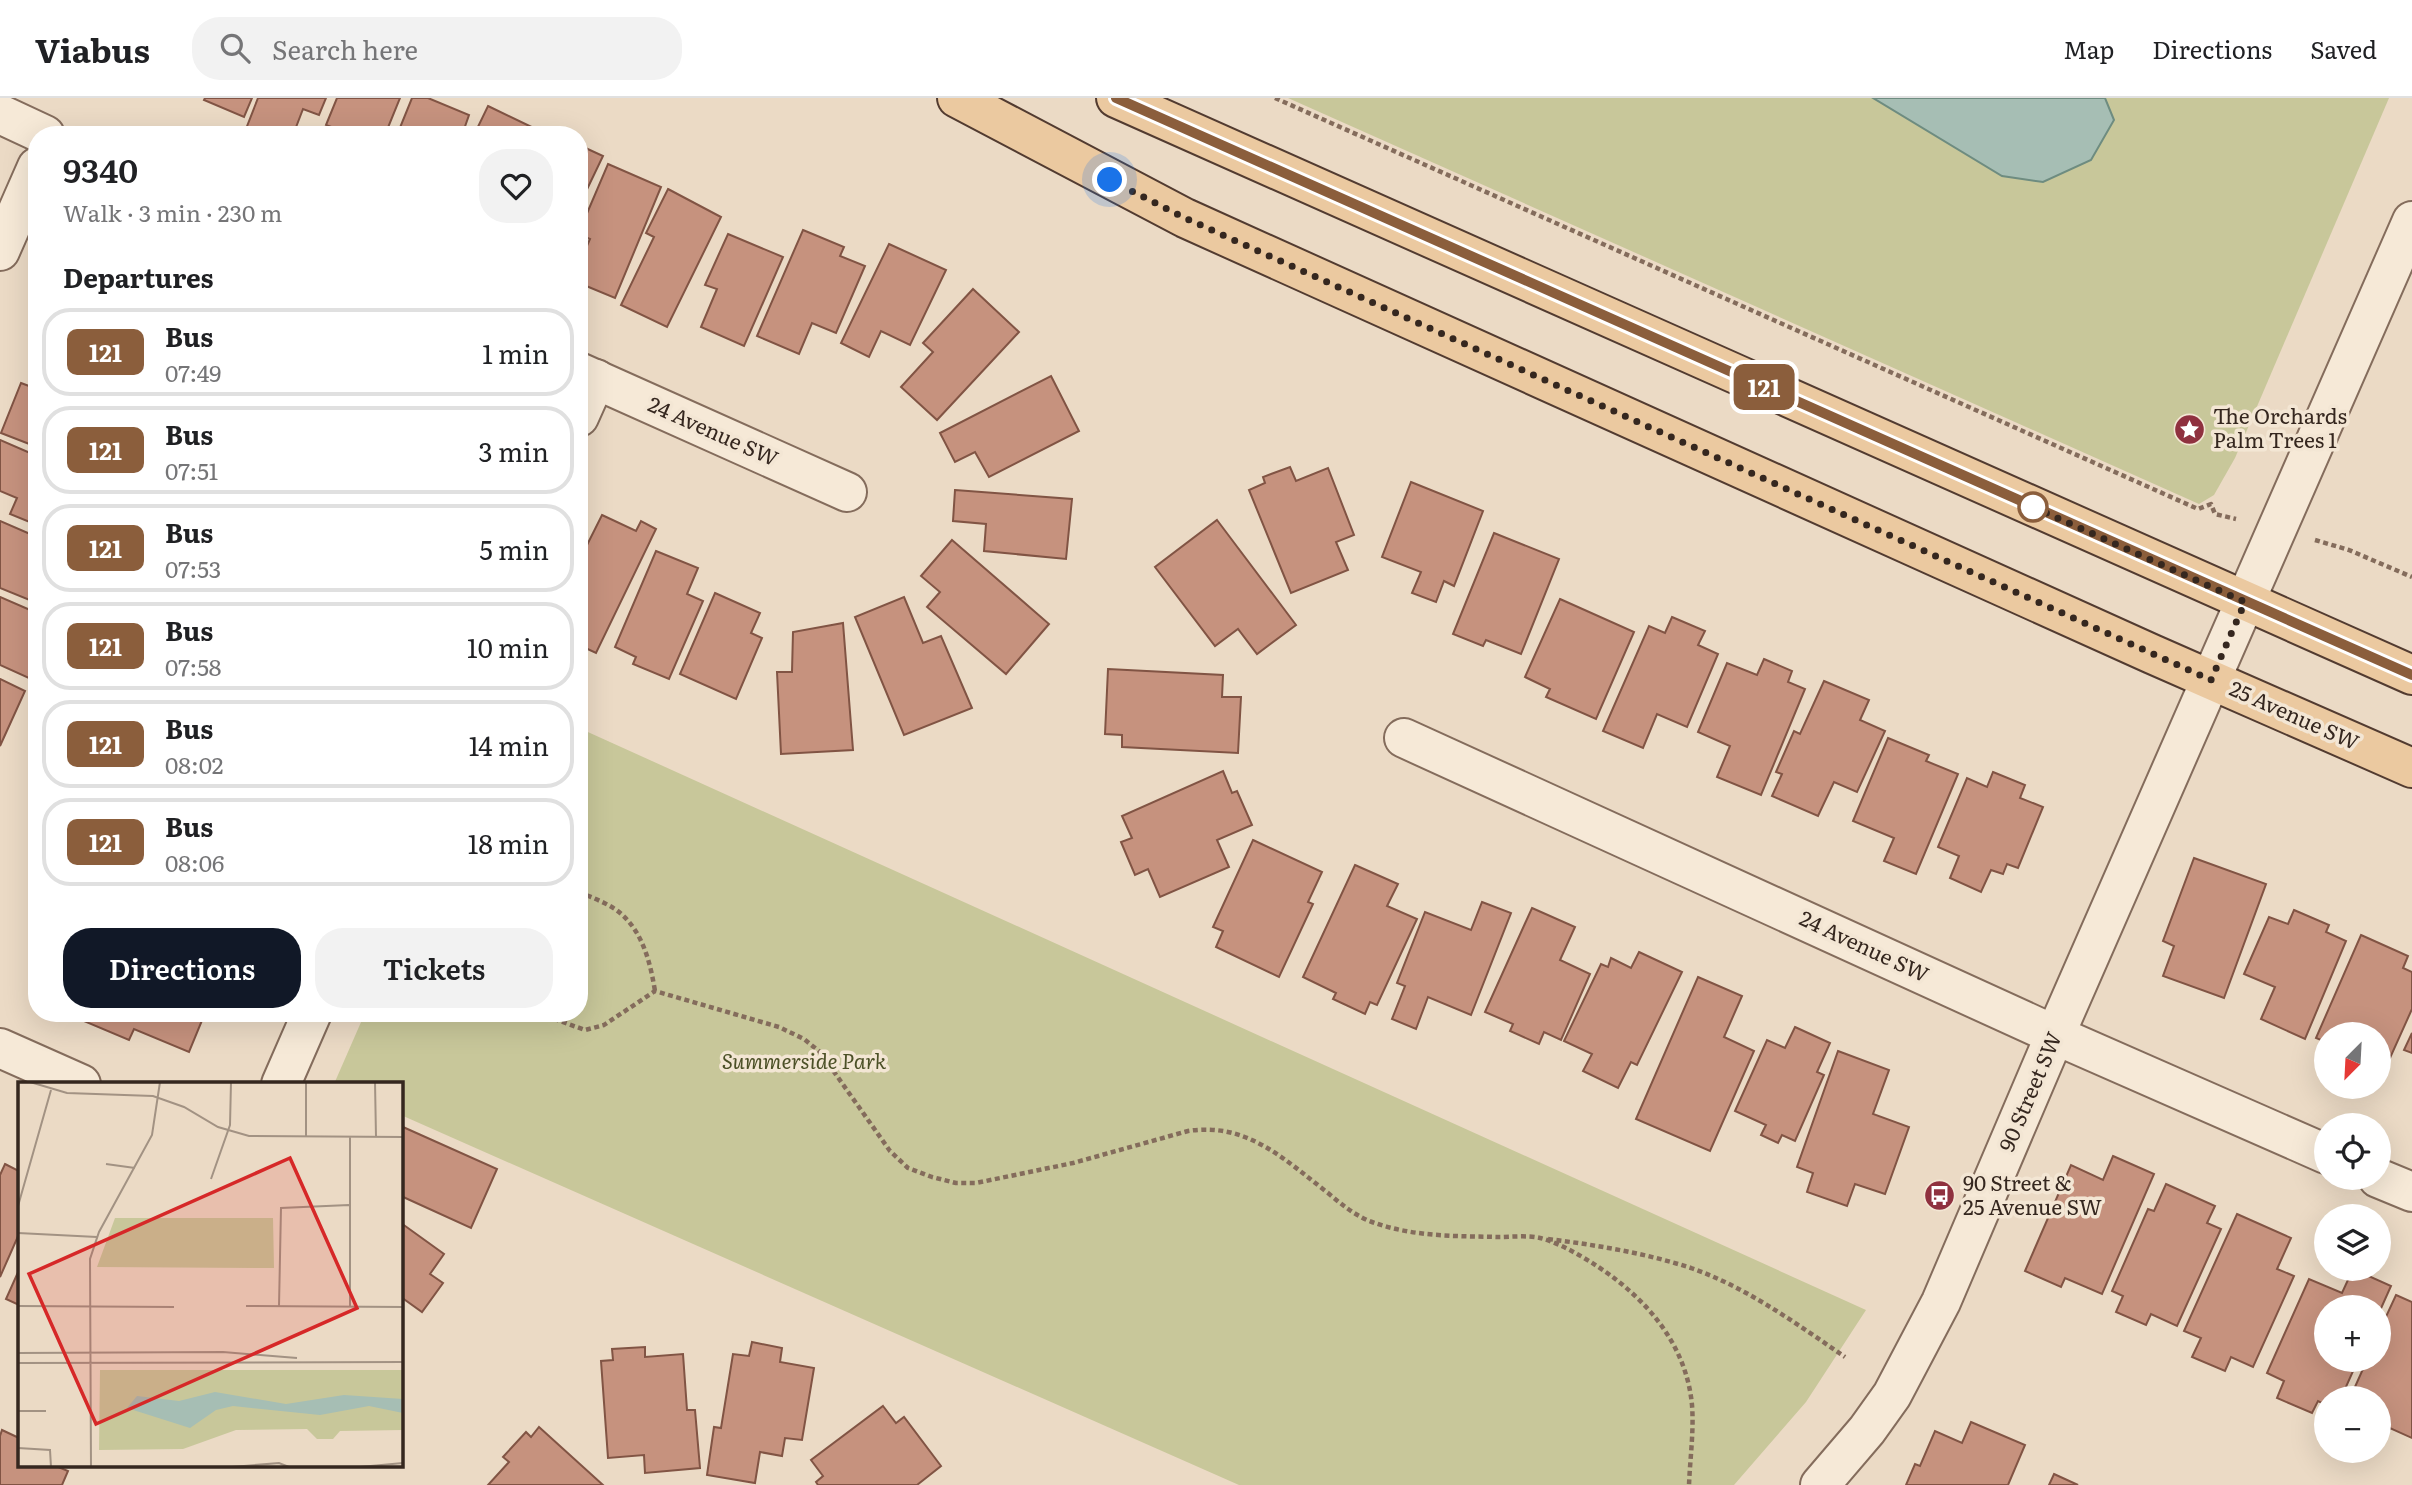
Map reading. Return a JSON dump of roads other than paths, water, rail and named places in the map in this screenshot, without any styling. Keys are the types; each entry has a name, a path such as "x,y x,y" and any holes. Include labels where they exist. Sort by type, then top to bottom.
{"main road":[{"name":"25 Avenue SW","path":"957,98 1185,218 2412,768"},
{"path":"1116,98 2412,675"}],"street":[{"path":"0,114 28,127"},
{"path":"0,251 28,187"},
{"name":"90 Street SW","path":"1820,1485 1880,1412 1941,1302 2055,1035 2412,221"},
{"name":"24 Avenue SW","path":"588,376 847,492"},
{"name":"24 Avenue SW","path":"1404,738 2055,1035 2314,1149"},
{"path":"282,1082 308,1022"},
{"path":"0,1048 76,1082"},
{"path":"2391,1183 2412,1192"}],"place":[{"name":"The Orchards Palm Trees 1","path":"2190,429"},
{"name":"90 Street & 25 Avenue SW","path":"1940,1196"}],"park label":[{"name":"Summerside Park","path":"804,1062"}]}
